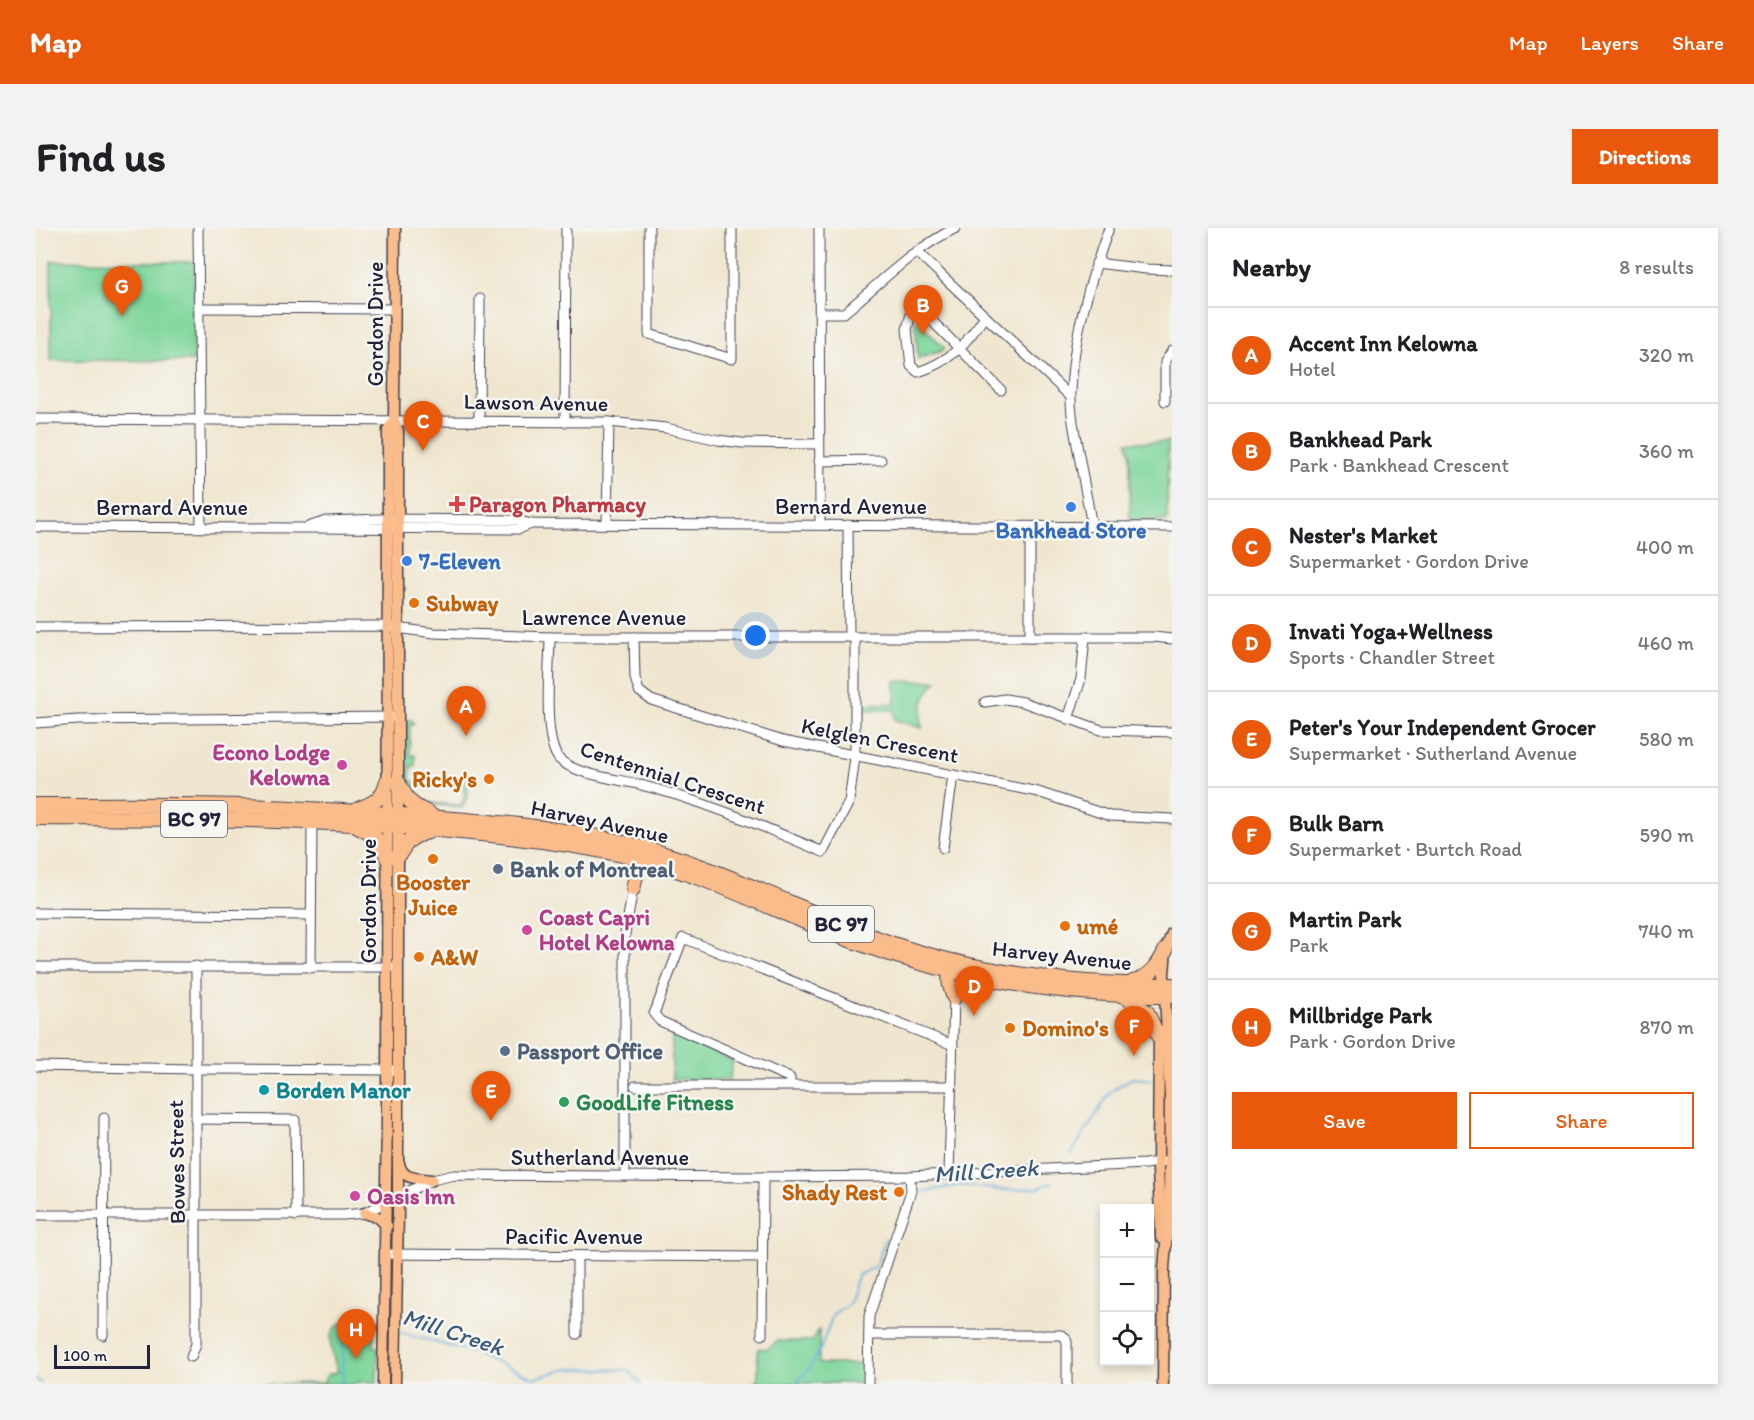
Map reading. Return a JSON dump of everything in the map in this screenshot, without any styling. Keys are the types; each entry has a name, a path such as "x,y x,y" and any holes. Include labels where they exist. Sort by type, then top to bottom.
{"highway":[{"path":"392,781 408,801 438,824 415,835 392,858 378,839 352,817 378,800 392,781"},
{"name":"Harvey Avenue","path":"36,805 236,806 438,824 544,840 642,860 720,884 865,946 950,972 1032,988 1168,991"},
{"name":"Harvey Avenue","path":"36,818 312,821 352,817"},
{"name":"Harvey Avenue","path":"438,824 503,823 581,833 620,842 657,852 749,884 877,938 964,963 1040,978 1124,990"},
{"path":"633,889 642,860 647,855 657,852"},
{"path":"612,853 628,870 633,889"},
{"path":"633,889 643,877 652,872 670,869"},
{"path":"1159,1038 1148,1012 1124,990 1152,972 1169,955"},
{"path":"954,998 949,984 950,972 964,963"},
{"path":"954,998 955,993 963,985 984,980"},
{"path":"1167,1051 1172,1024"}],"main road":[{"name":"Gordon Drive","path":"392,1254 387,1226 392,1070 393,717 393,523 388,429 394,421 395,228"},
{"path":"1163,1068 1167,1051 1169,955 1172,933"},
{"path":"1163,1384 1169,1208 1163,1068 1159,1038 1160,1008 1168,991"},
{"name":"Gordon Drive","path":"383,1384 390,1328 392,1254 398,1197 392,1070"},
{"path":"398,1160 403,1174 411,1178 432,1180"},
{"path":"1166,1160 1159,1216 1168,1268"},
{"path":"364,1213 378,1217 387,1226"},
{"name":"Gordon Drive","path":"390,1328 395,1384"}],"street":[{"path":"198,228 201,527"},
{"path":"565,422 566,228"},
{"path":"649,228 649,334 732,359 732,228"},
{"path":"819,228 820,525"},
{"path":"819,313 844,313 916,252 956,228"},
{"path":"1092,526 1073,425 1071,396 1073,363 1096,263 1109,228"},
{"path":"916,252 1071,396"},
{"path":"1096,263 1172,270"},
{"path":"479,421 480,298"},
{"path":"199,308 394,309"},
{"path":"985,316 969,340 959,348 939,365 918,372 911,366 907,329 911,314 923,312 959,348 1001,390"},
{"path":"1165,401 1165,362 1172,351"},
{"name":"Lawson Avenue","path":"36,419 609,422 666,428 742,443 818,444"},
{"path":"607,524 609,422"},
{"path":"819,461 881,460"},
{"name":"Bernard Avenue","path":"36,527 308,527 326,521 519,529 531,524 1172,527"},
{"path":"848,525 855,756"},
{"path":"1030,527 1030,637"},
{"name":"Lawrence Avenue","path":"36,627 393,628 434,633 550,637 1154,637 1172,639"},
{"name":"Centennial Crescent","path":"550,637 549,726 552,743 560,759 576,769 652,788 731,813 823,852 849,802 855,756"},
{"name":"Kelglen Crescent","path":"634,637 635,678 639,691 651,700 783,741 1038,792 1110,816 1172,819"},
{"path":"1068,719 1082,679 1085,637"},
{"path":"985,702 1005,699 1023,702 1101,730 1172,732"},
{"path":"36,723 78,720 393,717"},
{"path":"942,848 953,775"},
{"path":"310,968 312,821"},
{"path":"625,1176 626,933 633,889"},
{"path":"36,913 311,915"},
{"path":"790,1085 790,1078 660,1022 654,1014 682,938 953,1045"},
{"name":"Bowes Street","path":"191,1357 196,1344 195,966"},
{"path":"36,967 392,967"},
{"path":"949,1174 954,998"},
{"path":"36,1066 195,1070 392,1070"},
{"path":"634,1086 952,1086"},
{"path":"103,1335 104,1118"},
{"path":"195,1119 295,1120 296,1216"},
{"name":"Sutherland Avenue","path":"36,1215 296,1216 364,1213 432,1180 454,1175 910,1176 1166,1160"},
{"path":"868,1384 870,1317 911,1191 910,1176"},
{"path":"762,1335 763,1177"},
{"name":"Pacific Avenue","path":"392,1254 762,1257"},
{"path":"577,1256 577,1334"},
{"path":"869,1335 1055,1334 1065,1337 1067,1342 1067,1384"}],"green space":[{"path":"51,261 194,262 194,361 51,360"},
{"path":"917,321 944,347 944,350 918,359 915,322"},
{"path":"1127,442 1168,442 1167,521 1130,520 1130,453"},
{"path":"895,681 937,681 928,691 923,702 922,728 895,720 894,710 862,710 862,704 895,704"},
{"path":"404,719 412,720 414,724 410,726 410,755 415,755 415,766 411,766 410,780 415,782 416,793 427,803 460,805 464,800 463,782 469,777 468,796 462,808 415,802 405,782 407,781 406,764 404,763"},
{"path":"672,1033 733,1061 729,1080 672,1079"},
{"path":"350,1319 379,1322 379,1326 374,1326 374,1347 378,1347 377,1382 358,1382 356,1384 258,1384 323,1383 327,1375 338,1372 331,1348 332,1335 341,1323"},
{"path":"819,1329 819,1364 864,1364 864,1383 752,1383 756,1382 758,1377 758,1348 767,1349 777,1341 813,1341"}],"waterway":[{"name":"Mill Creek","path":"1071,1154 1111,1091 1132,1078 1154,1080"},
{"name":"Mill Creek","path":"921,1192 961,1185 1001,1190 1038,1188 1053,1182"},
{"name":"Mill Creek","path":"795,1384 811,1366 821,1348 833,1314 848,1304 857,1276 876,1266 886,1238"},
{"name":"Mill Creek","path":"339,1384 343,1381 343,1329 363,1319 381,1326"},
{"name":"Mill Creek","path":"401,1333 472,1352 534,1378 567,1369 628,1370 641,1384"},
{"name":"Mill Creek","path":"36,1379 42,1384"}],"place":[{"name":"Martin Park","path":"122,316"},
{"name":"Bankhead Park","path":"923,335"},
{"name":"Nester's Market","path":"423,451"},
{"name":"Paragon Pharmacy","path":"457,504"},
{"name":"Bankhead Store","path":"1071,507"},
{"name":"7-Eleven","path":"407,561"},
{"name":"Subway","path":"414,603"},
{"name":"Accent Inn Kelowna","path":"466,736"},
{"name":"Econo Lodge Kelowna","path":"342,765"},
{"name":"Ricky's","path":"489,779"},
{"name":"Booster Juice","path":"433,859"},
{"name":"Bank of Montreal","path":"498,869"},
{"name":"umé","path":"1065,926"},
{"name":"Coast Capri Hotel Kelowna","path":"527,930"},
{"name":"A&W","path":"419,957"},
{"name":"Invati Yoga+Wellness","path":"974,1016"},
{"name":"Domino's","path":"1010,1028"},
{"name":"Passport Office","path":"505,1051"},
{"name":"Bulk Barn","path":"1134,1056"},
{"name":"Borden Manor","path":"264,1090"},
{"name":"GoodLife Fitness","path":"564,1102"},
{"name":"Peter's Your Independent Grocer","path":"491,1121"},
{"name":"Shady Rest","path":"899,1192"},
{"name":"Oasis Inn","path":"355,1196"},
{"name":"Millbridge Park","path":"356,1359"}]}
